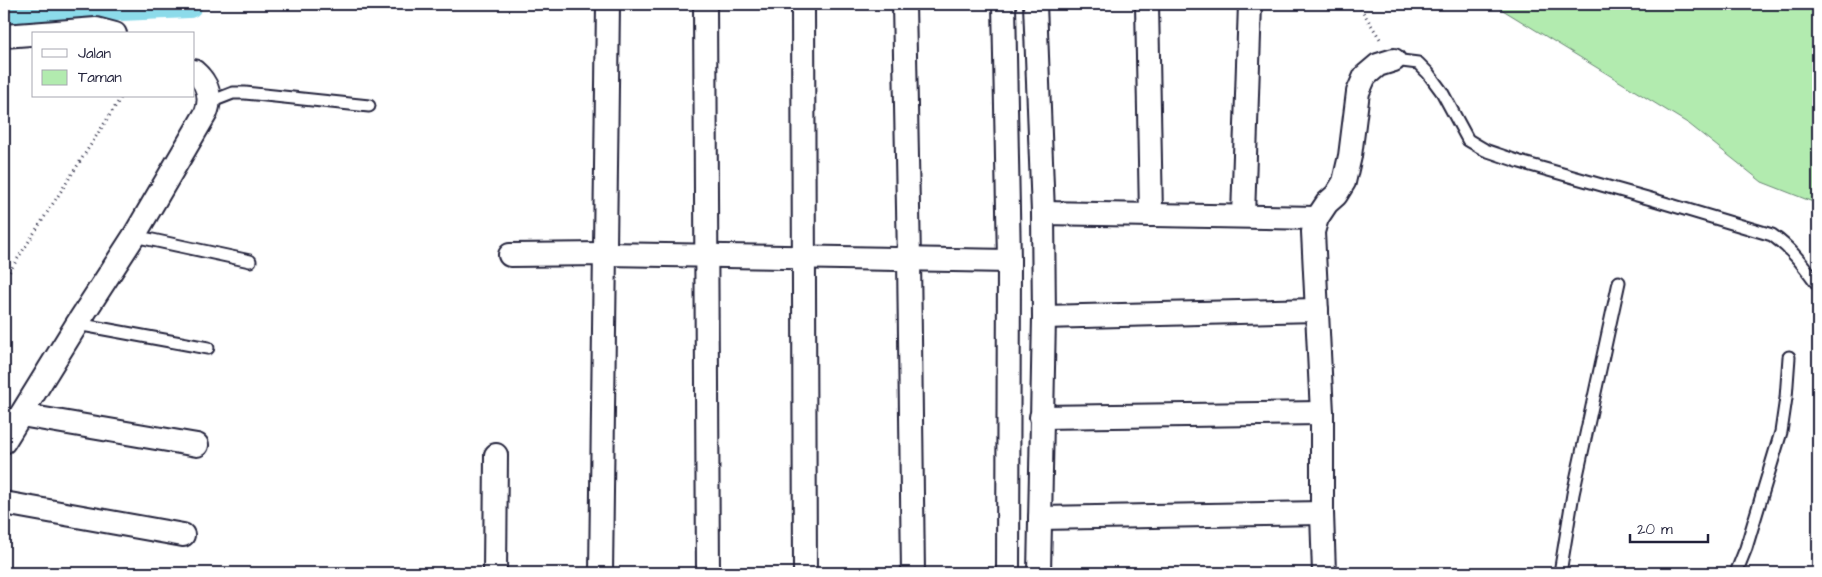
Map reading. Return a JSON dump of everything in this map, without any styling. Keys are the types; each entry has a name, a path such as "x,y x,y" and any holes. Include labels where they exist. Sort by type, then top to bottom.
{"street":[{"path":"601,573 608,4"},
{"path":"705,4 708,573"},
{"path":"804,4 805,573"},
{"path":"904,4 913,573"},
{"path":"1008,573 1009,261 1004,4 1035,5 1043,213 1044,317 1040,573"},
{"path":"1147,4 1151,215"},
{"path":"1243,216 1250,4"},
{"path":"57,32 96,29 107,32"},
{"path":"4,36 32,34"},
{"path":"1324,573 1322,413 1313,232 1317,218 1344,182 1350,156 1358,92 1365,76 1378,65 1394,60"},
{"path":"4,442 76,324 134,236 206,114 210,102 204,82 195,72"},
{"path":"1043,213 1317,218"},
{"path":"510,255 706,255 1009,261"},
{"path":"1044,317 1317,310"},
{"path":"1041,417 1322,413"},
{"path":"21,415 197,445"},
{"path":"495,573 496,455"},
{"path":"4,503 183,535"},
{"path":"1040,518 1322,513"}],"lane":[{"path":"1394,60 1418,63 1428,72 1442,92 1463,133 1474,145 1520,162 1651,198 1772,235 1786,245 1800,259 1818,285"},
{"path":"210,102 233,93 244,93 369,106"},
{"path":"134,236 250,261"},
{"path":"1560,573 1573,494 1619,282"},
{"path":"76,324 208,348"},
{"path":"1736,573 1746,548 1781,432 1789,357"}],"path":[{"path":"1358,4 1394,60"},
{"path":"4,280 121,98"}],"green space":[{"path":"1493,4 1818,4 1818,204 1762,182 1689,124"}],"waterway":[{"path":"4,12 189,4"}]}
